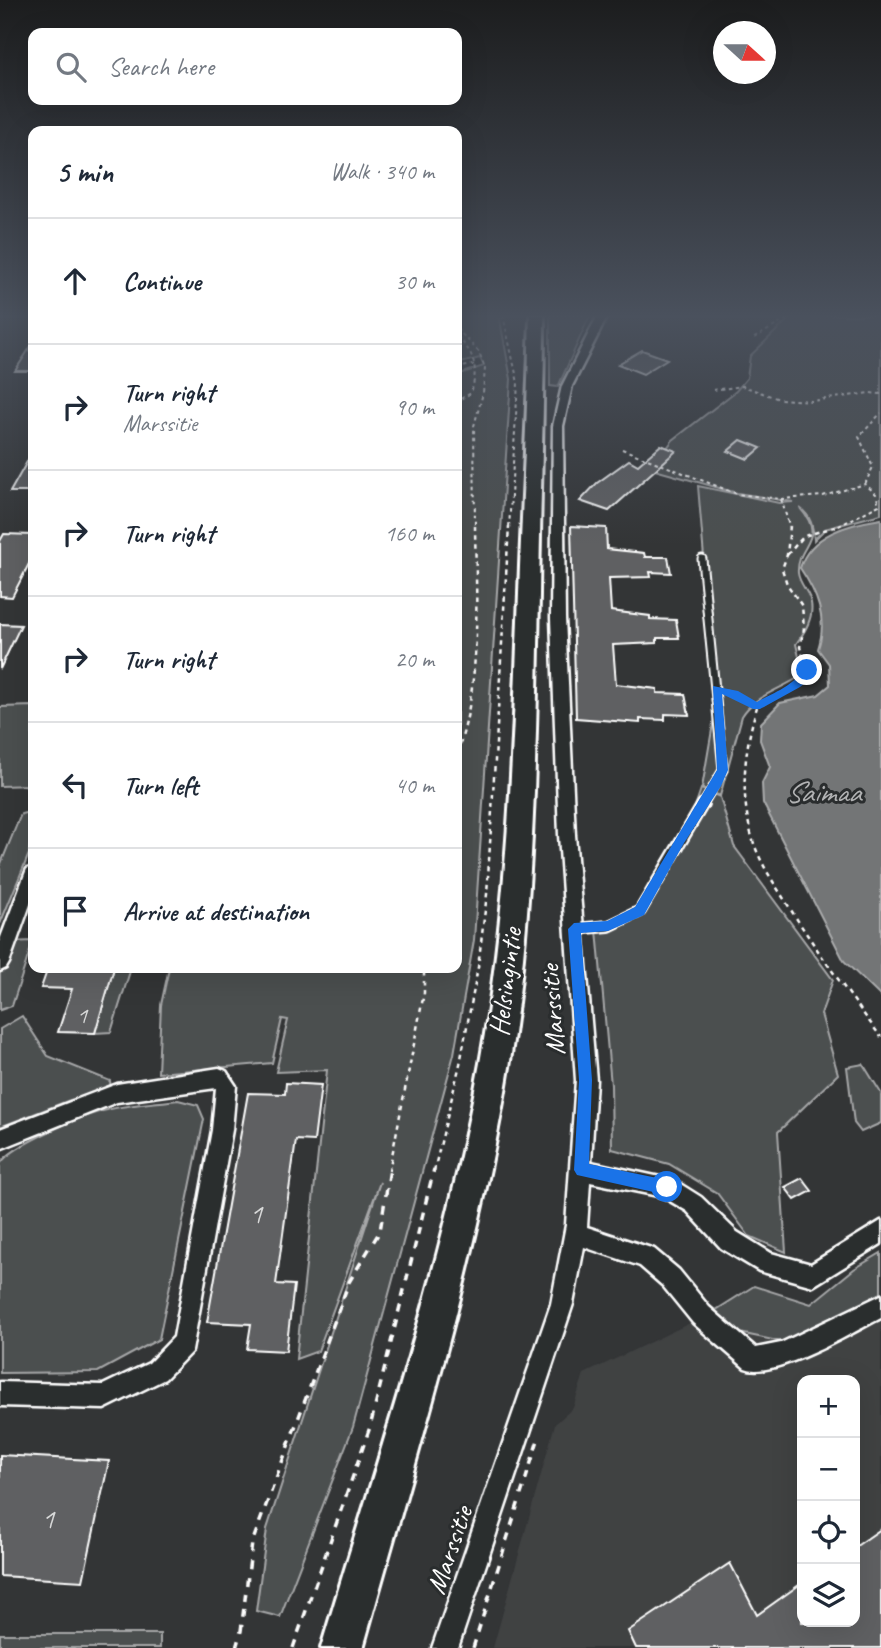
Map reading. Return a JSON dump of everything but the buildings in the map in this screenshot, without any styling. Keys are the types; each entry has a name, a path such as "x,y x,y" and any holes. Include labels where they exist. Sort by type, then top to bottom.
{"main road":[{"name":"Helsingintie","path":"342,1648 401,1450 470,1188 495,1062 509,967 521,850 535,392"},
{"name":"Helsingintie","path":"334,1648 364,1570"}],"street":[{"name":"Marssitie","path":"445,1648 562,1304 575,1233 582,1170 586,1080 566,821 558,618 558,426 566,392"},
{"path":"0,963 28,887"},
{"path":"0,1139 117,1093 219,1077 226,1086 222,1130 184,1343 158,1371 104,1397 0,1394"},
{"path":"582,1170 667,1187 694,1204 729,1240 767,1263 813,1275 881,1232"},
{"path":"575,1233 646,1258 671,1278 701,1315 753,1360 783,1354 881,1306"}],"lane":[{"path":"574,929 608,926 640,911 723,770 702,559"}],"path":[{"path":"462,739 472,677 476,626 474,426 483,392"},
{"path":"293,1648 370,1427 460,1064 478,967 487,894 517,392"},
{"path":"759,392 779,399 812,401 870,393 881,394"},
{"path":"622,449 737,494 805,500 834,495 865,484 871,478 874,468 872,459 859,437 881,413"},
{"path":"787,555 804,536 830,530 879,505 876,494 865,484"},
{"path":"781,499 790,523 787,555 782,569 787,584 802,606 804,628 800,647 807,670 805,678 796,685 757,706 750,725 745,809 753,844 766,869 833,975 881,1037"},
{"path":"716,689 734,694 757,706"},
{"path":"236,1648 241,1631 252,1543 349,1282 380,1231 398,1116 424,993 424,973"}],"shaded area":[{"path":"462,392 510,392 474,940 454,1054 353,1427 280,1617 256,1611 267,1529 380,1182 318,1351 296,1359 327,1070 276,1072 288,1020 282,1019 272,1063 158,1073 161,1005 168,973 462,973"},
{"path":"735,392 881,392 881,514 825,529 814,540 811,522 800,508 808,519 811,535 801,555 798,573 812,609 808,625 796,644 802,670 799,677 760,698 742,716 720,796 702,788 714,718 714,677 698,486 779,503 793,502 737,493 651,469 673,440"},
{"path":"28,706 28,785 0,786 0,707"},
{"path":"701,789 720,797 734,846 833,980 821,1014 838,1074 778,1132 786,1252 749,1236 717,1193 669,1164 612,1149 611,1085 597,930 642,912 683,841"},
{"path":"28,812 28,856 0,924 0,866 21,814"},
{"path":"28,941 28,956 12,1006 0,1010 0,963 8,942"},
{"path":"113,973 129,973 111,1032 95,1033"},
{"path":"22,1016 48,1056 110,1081 111,1090 70,1100 0,1127 0,1029"},
{"path":"863,1064 881,1093 881,1123 861,1132 854,1123 847,1067"},
{"path":"178,1100 198,1105 204,1119 159,1339 98,1372 0,1373 0,1164 18,1148 82,1118 116,1108"},
{"path":"881,1253 881,1298 787,1343 735,1332 713,1312 754,1286 811,1304 854,1269"},
{"path":"881,1297 881,1648 493,1648 555,1424 573,1408 584,1374 713,1312 735,1332"},
{"path":"0,1634 160,1634 160,1648 0,1648"}],"water":[{"name":"Saimaa","path":"881,519 881,997 844,961 763,803 762,783 770,767 760,740 761,723 780,703 818,695 830,685 829,664 818,649 822,627 819,607 800,568 805,556 812,547 832,533"}],"route":[{"path":"667,1187 582,1170 586,1080 574,929 608,926 640,911 680,840 717,783 723,770 716,689 734,694 757,706 796,685 805,678 807,670"}]}
